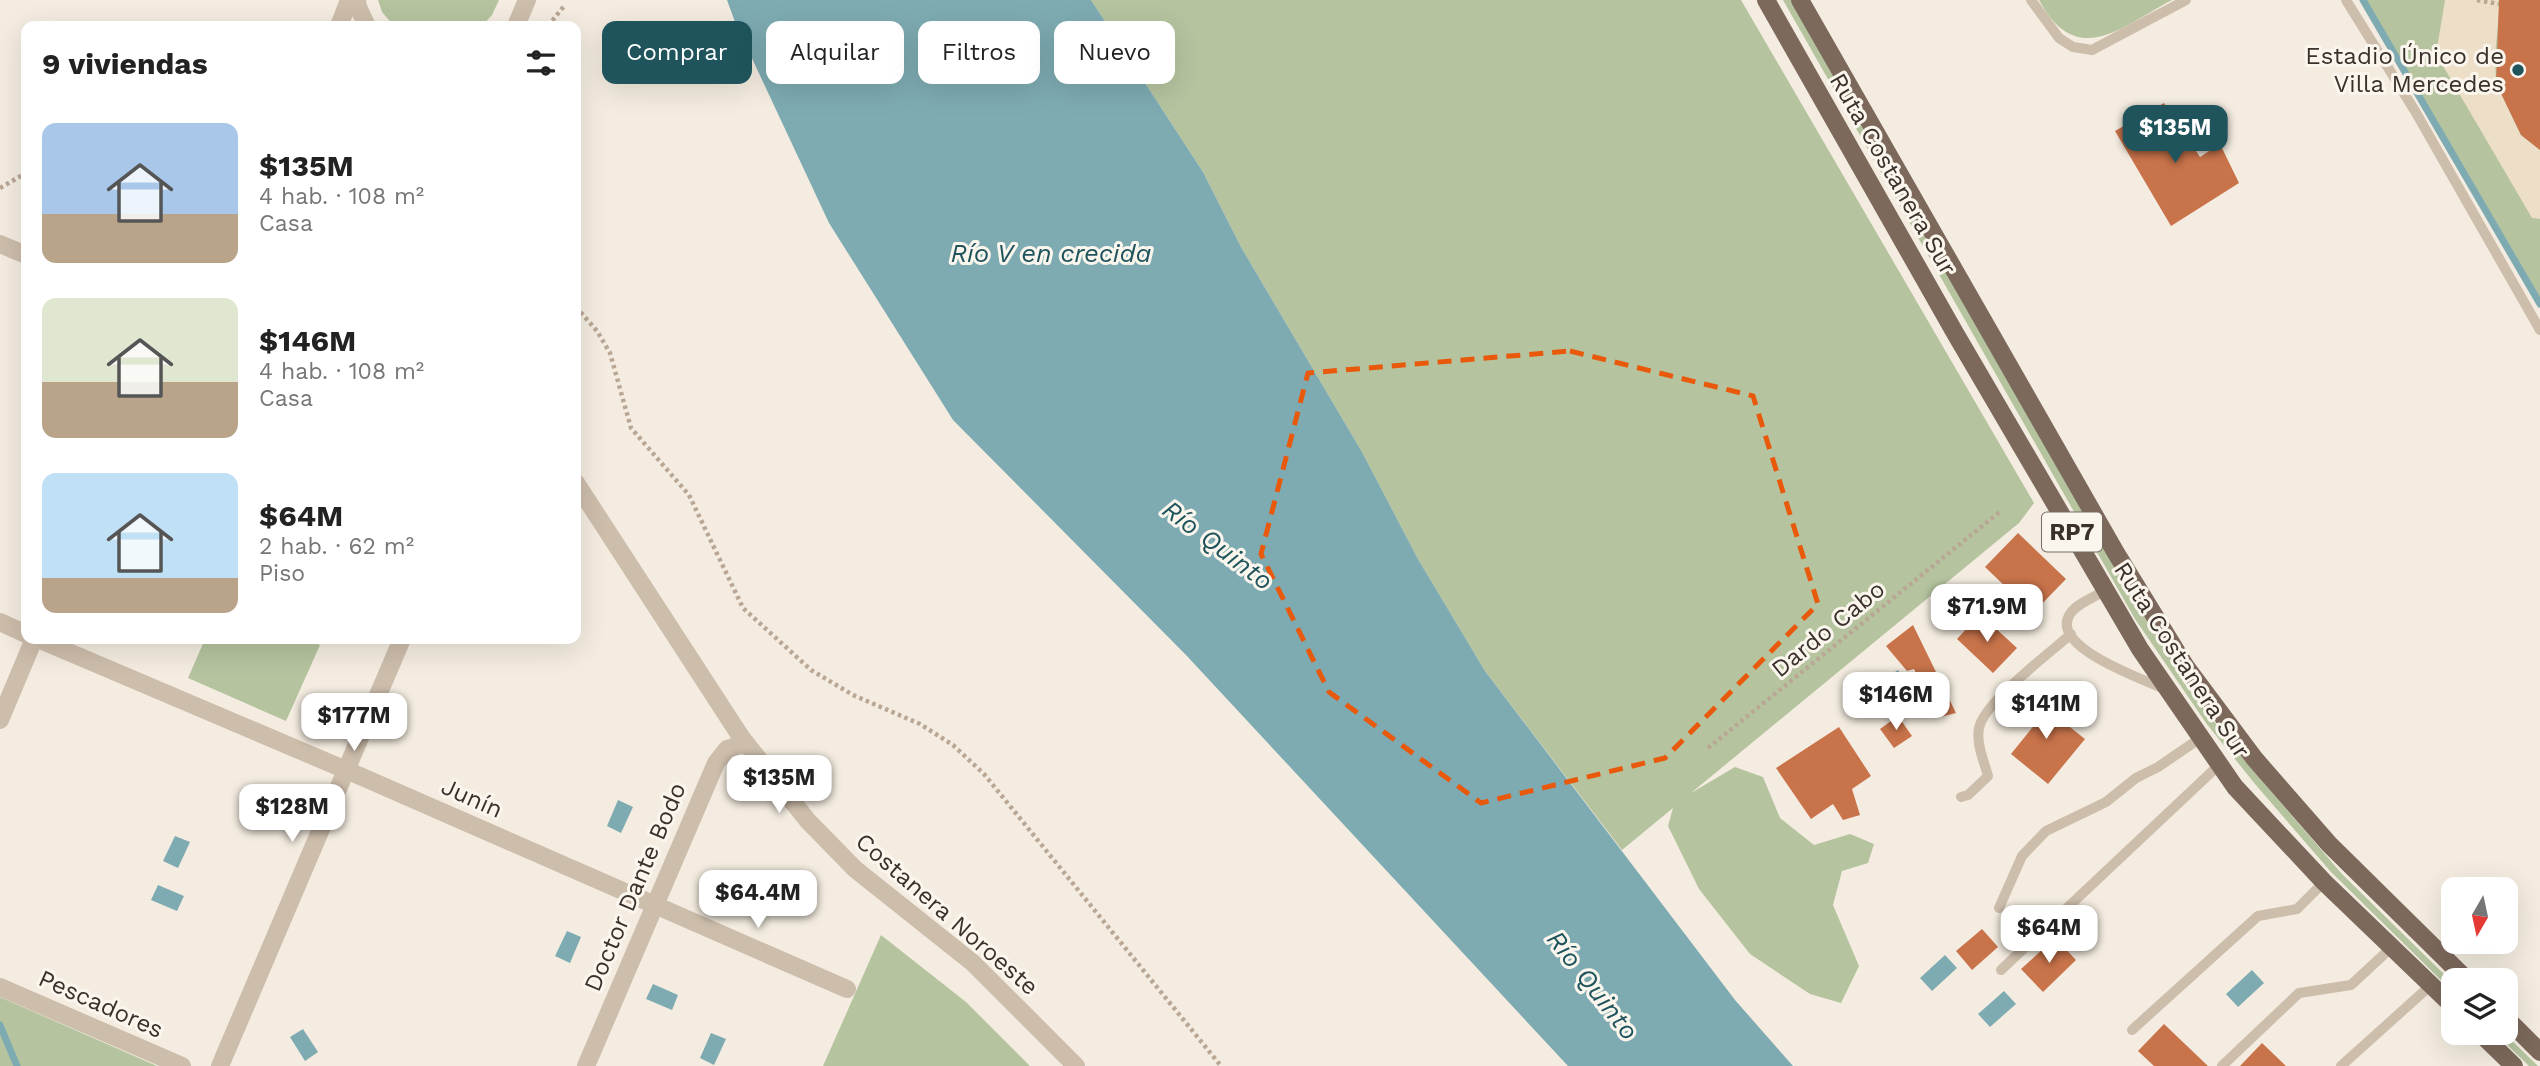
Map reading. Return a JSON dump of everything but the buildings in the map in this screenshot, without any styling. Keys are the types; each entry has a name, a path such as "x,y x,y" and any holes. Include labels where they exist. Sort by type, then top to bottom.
{"main road":[{"name":"Ruta Costanera Sur","path":"1766,0 1955,333 2166,689 2235,787 2324,882 2441,995"},
{"name":"Ruta Costanera Sur","path":"1800,0 2116,553 2186,667 2254,758 2329,844 2455,968"},
{"path":"2518,1030 2540,1052"},
{"path":"2492,1045 2514,1066"}],"street":[{"path":"341,21 349,0"},
{"path":"357,0 364,21"},
{"path":"518,21 528,1"},
{"path":"0,244 21,253"},
{"name":"Costanera Noroeste","path":"581,491 746,743 808,821 855,869 973,963 1076,1066"},
{"path":"0,622 21,632"},
{"path":"0,720 34,644"},
{"name":"Junín","path":"48,644 344,769 847,989"},
{"path":"220,1066 344,769 400,644"},
{"name":"Doctor Dante Bodo","path":"586,1066 716,763 727,748 746,743"},
{"name":"Pescadores","path":"0,987 182,1066"}],"lane":[{"path":"2031,0 2059,38 2073,47 2092,50 2186,0"},
{"path":"2346,0 2415,111 2540,330"},
{"path":"2106,590 2077,607 2068,616 2067,628 2077,643 2098,660 2166,689"},
{"path":"1961,797 1968,795 1988,776 1980,748 1979,727 1989,708 2071,634"},
{"path":"1999,908 2022,856 2046,831 2106,802 2136,778 2158,768 2202,737"},
{"path":"2001,970 2220,764"},
{"path":"2132,1030 2258,916 2297,909 2324,882"},
{"path":"2221,1066 2299,993 2351,985 2392,947"},
{"path":"2341,1066 2431,985"}],"path":[{"path":"2477,0 2499,4"},
{"path":"552,21 564,6"},
{"path":"0,188 21,176"},
{"path":"581,313 597,331 610,353 631,428 688,495 743,608 811,670 853,695 920,724 953,745 984,774 1222,1066"},
{"name":"Dardo Cabo","path":"1708,748 2002,509"}],"highlighted area":[{"path":"1570,351 1753,396 1818,604 1665,758 1481,803 1329,692 1261,554 1308,373"}],"green space":[{"path":"378,0 499,0 487,21 390,21 382,12"},
{"path":"1091,0 1741,0 2034,503 2019,523 1691,793 1735,767 1763,777 1780,818 1814,845 1850,834 1874,844 1868,863 1842,871 1833,905 1859,966 1841,1003 1810,994 1750,954 1699,889 1668,826 1673,808 1622,850 1485,671 1418,559 1362,452 1241,247 1203,172 1146,84 1175,84 1175,21 1105,21"},
{"path":"1783,0 1791,0 2185,684 2245,761 2342,874 2441,971 2441,980 2331,872 2255,784 2206,723 2135,619"},
{"path":"2039,0 2172,0 2118,30 2084,38 2069,33 2054,21"},
{"path":"2363,0 2540,0 2540,303"},
{"path":"203,644 320,645 286,721 188,678"},
{"path":"881,935 966,1002 1030,1066 823,1066"},
{"path":"0,997 157,1066 0,1066"},
{"path":"2507,1045 2516,1045 2538,1066 2529,1066"}],"shaded area":[{"path":"2445,0 2500,0 2495,57 2496,83 2521,135 2540,150 2540,219 2532,218 2436,54"}],"water":[{"name":"Río V en crecida","path":"727,0 1091,0 1105,21 1054,21 1054,84 1146,84 1203,172 1241,247 1362,452 1418,559 1485,671 1735,1000 1793,1066 1568,1066 1186,655 953,420 829,223 752,58 752,21 735,21"},
{"path":"1898,670 1916,700 1901,709 1883,680"},
{"path":"618,800 633,807 621,833 607,826"},
{"path":"175,836 190,842 178,868 163,861"},
{"path":"158,885 184,896 177,911 151,900"},
{"path":"567,931 581,937 570,963 555,956"},
{"path":"1945,955 1957,968 1932,991 1920,978"},
{"path":"2252,970 2264,983 2238,1007 2226,994"},
{"path":"653,984 678,995 672,1010 646,999"},
{"path":"2004,991 2016,1004 1990,1027 1978,1014"},
{"path":"303,1029 318,1052 305,1061 290,1037"},
{"path":"711,1033 726,1039 714,1065 700,1058"}],"waterway":[{"path":"2363,0 2540,304"},
{"path":"0,1025 17,1066"}],"place":[{"name":"Estadio Único de Villa Mercedes","path":"2518,70"}],"water label":[{"name":"Río Quinto","path":"1218,545"},
{"name":"Río Quinto","path":"1593,985"}]}
